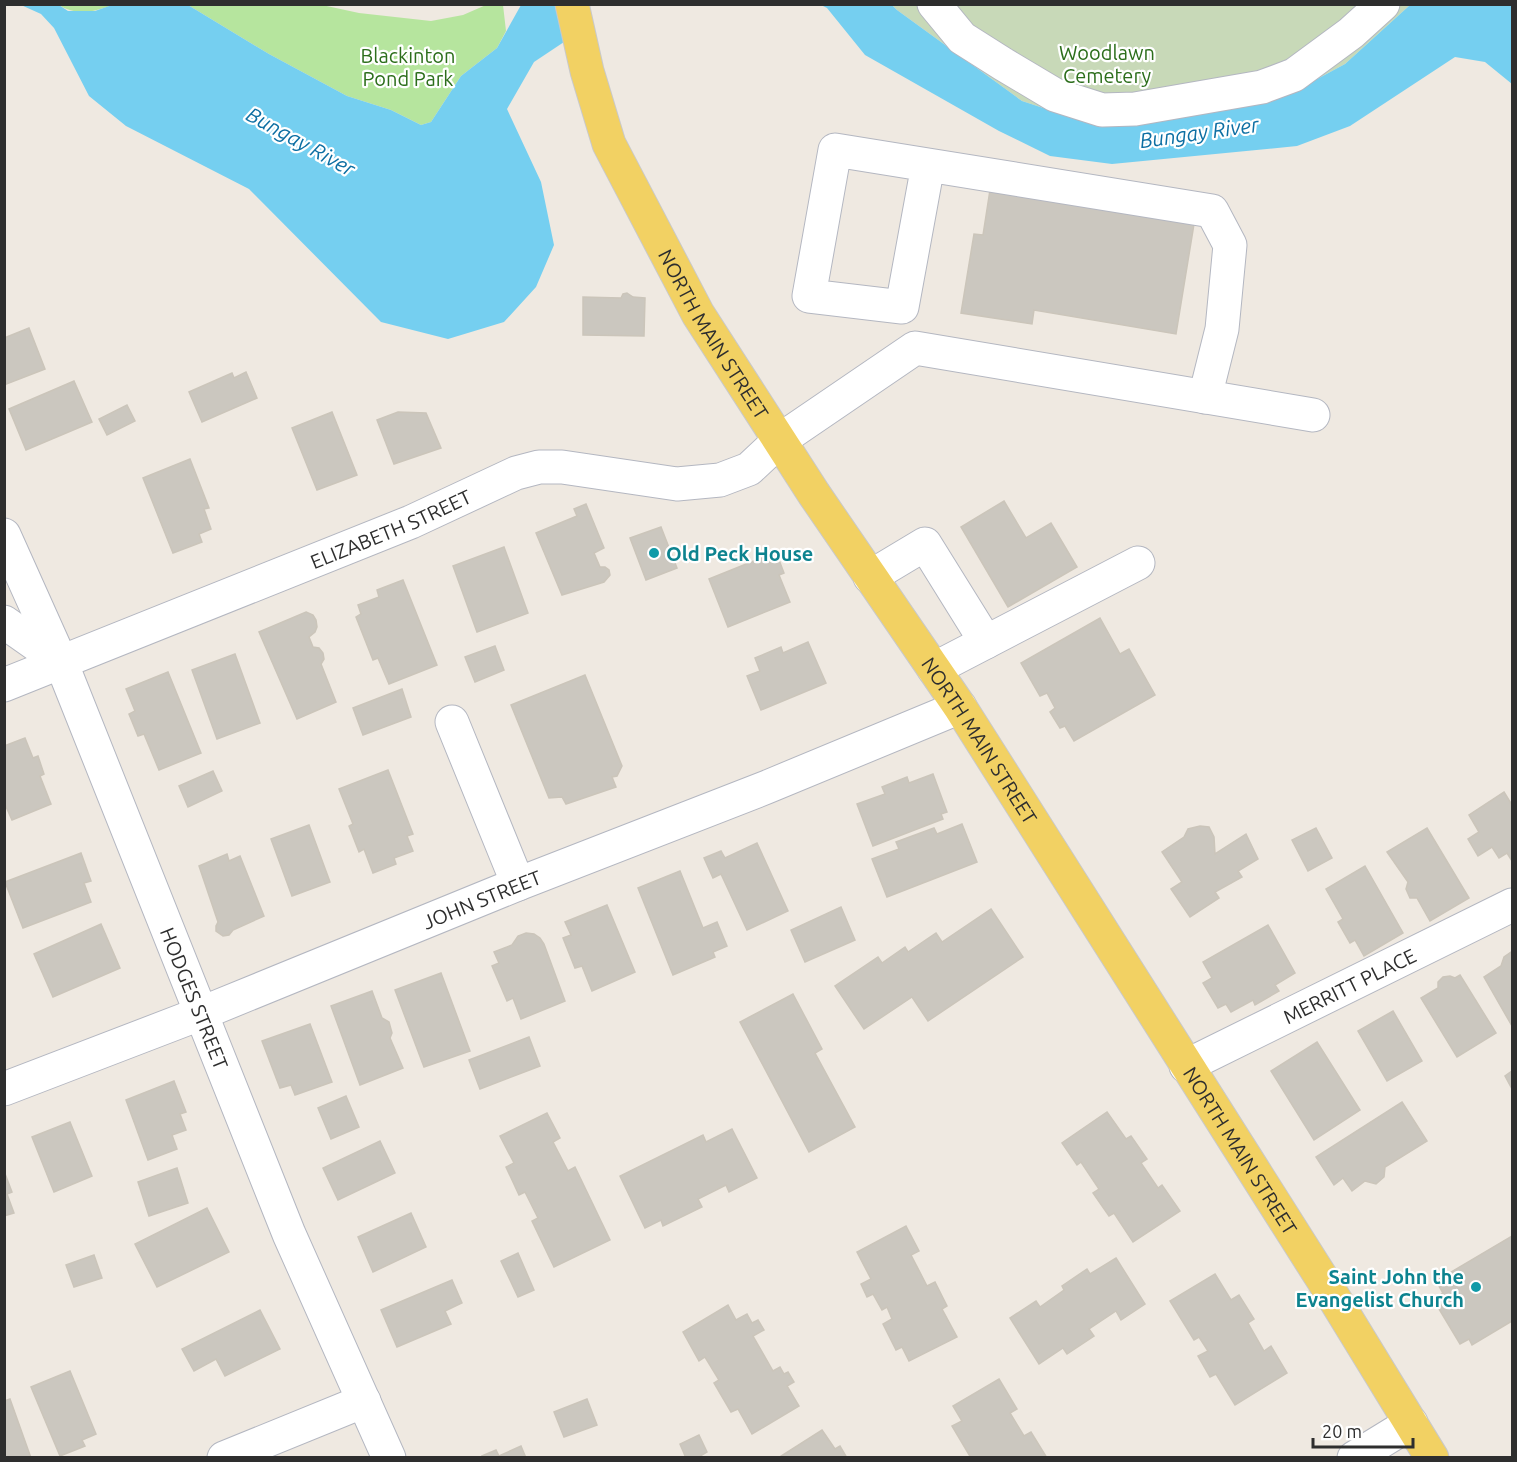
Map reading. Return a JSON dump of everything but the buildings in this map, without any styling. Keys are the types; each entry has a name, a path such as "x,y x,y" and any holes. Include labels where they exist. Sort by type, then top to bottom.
{"main road":[{"name":"NORTH MAIN STREET","path":"572,4 587,71 609,144 698,314 870,577 960,707 1323,1280 1432,1458"}],"street":[{"path":"934,4 962,38 1003,64 1055,95 1102,110 1135,109 1262,87 1294,75 1351,33 1383,4"},
{"path":"902,307 808,296 835,150 1212,211 1230,245 1222,329 1205,397"},
{"path":"928,165 902,307 915,348 1313,416"},
{"name":"ELIZABETH STREET","path":"4,685 411,522 516,473 539,467 562,467 677,484 698,484 720,480 749,469 780,440 915,348"},
{"name":"HODGES STREET","path":"4,536 61,662 289,1234 390,1458"},
{"path":"870,577 925,544 986,642"},
{"path":"934,669 1137,563"},
{"path":"4,622 61,662"},
{"name":"JOHN STREET","path":"4,1089 202,1013 518,884 767,787 960,707"},
{"path":"452,722 518,884"},
{"name":"MERRITT PLACE","path":"1186,1066 1512,905"},
{"path":"224,1458 364,1401"},
{"path":"1354,1458 1411,1423"}],"green space":[{"path":"59,5 112,5 99,10 79,12"},
{"name":"Blackinton Pond Park","path":"188,5 322,5 359,13 431,21 463,15 486,5 503,5 506,31 497,48 461,76 431,122 421,125 391,110 347,96 269,54"},
{"name":"Woodlawn Cemetery","path":"892,5 1410,5 1345,64 1295,91 1092,124 1022,101"}],"water":[{"name":"Bungay River","path":"21,5 59,5 68,11 95,11 112,5 188,5 269,54 347,96 391,110 421,125 431,122 461,76 497,48 521,5 594,5 587,7 567,40 534,62 507,109 541,182 554,245 536,287 504,322 448,339 381,322 249,189 126,126 89,96 54,28 41,14"},
{"name":"Bungay River","path":"821,5 892,5 1022,101 1092,124 1295,91 1345,64 1410,5 1512,5 1512,84 1485,62 1455,57 1350,126 1297,146 1112,164 1050,156 999,131 865,55 827,8"}],"place":[{"name":"Old Peck House","path":"654,553"},
{"name":"Saint John the Evangelist Church","path":"1476,1287"}]}
